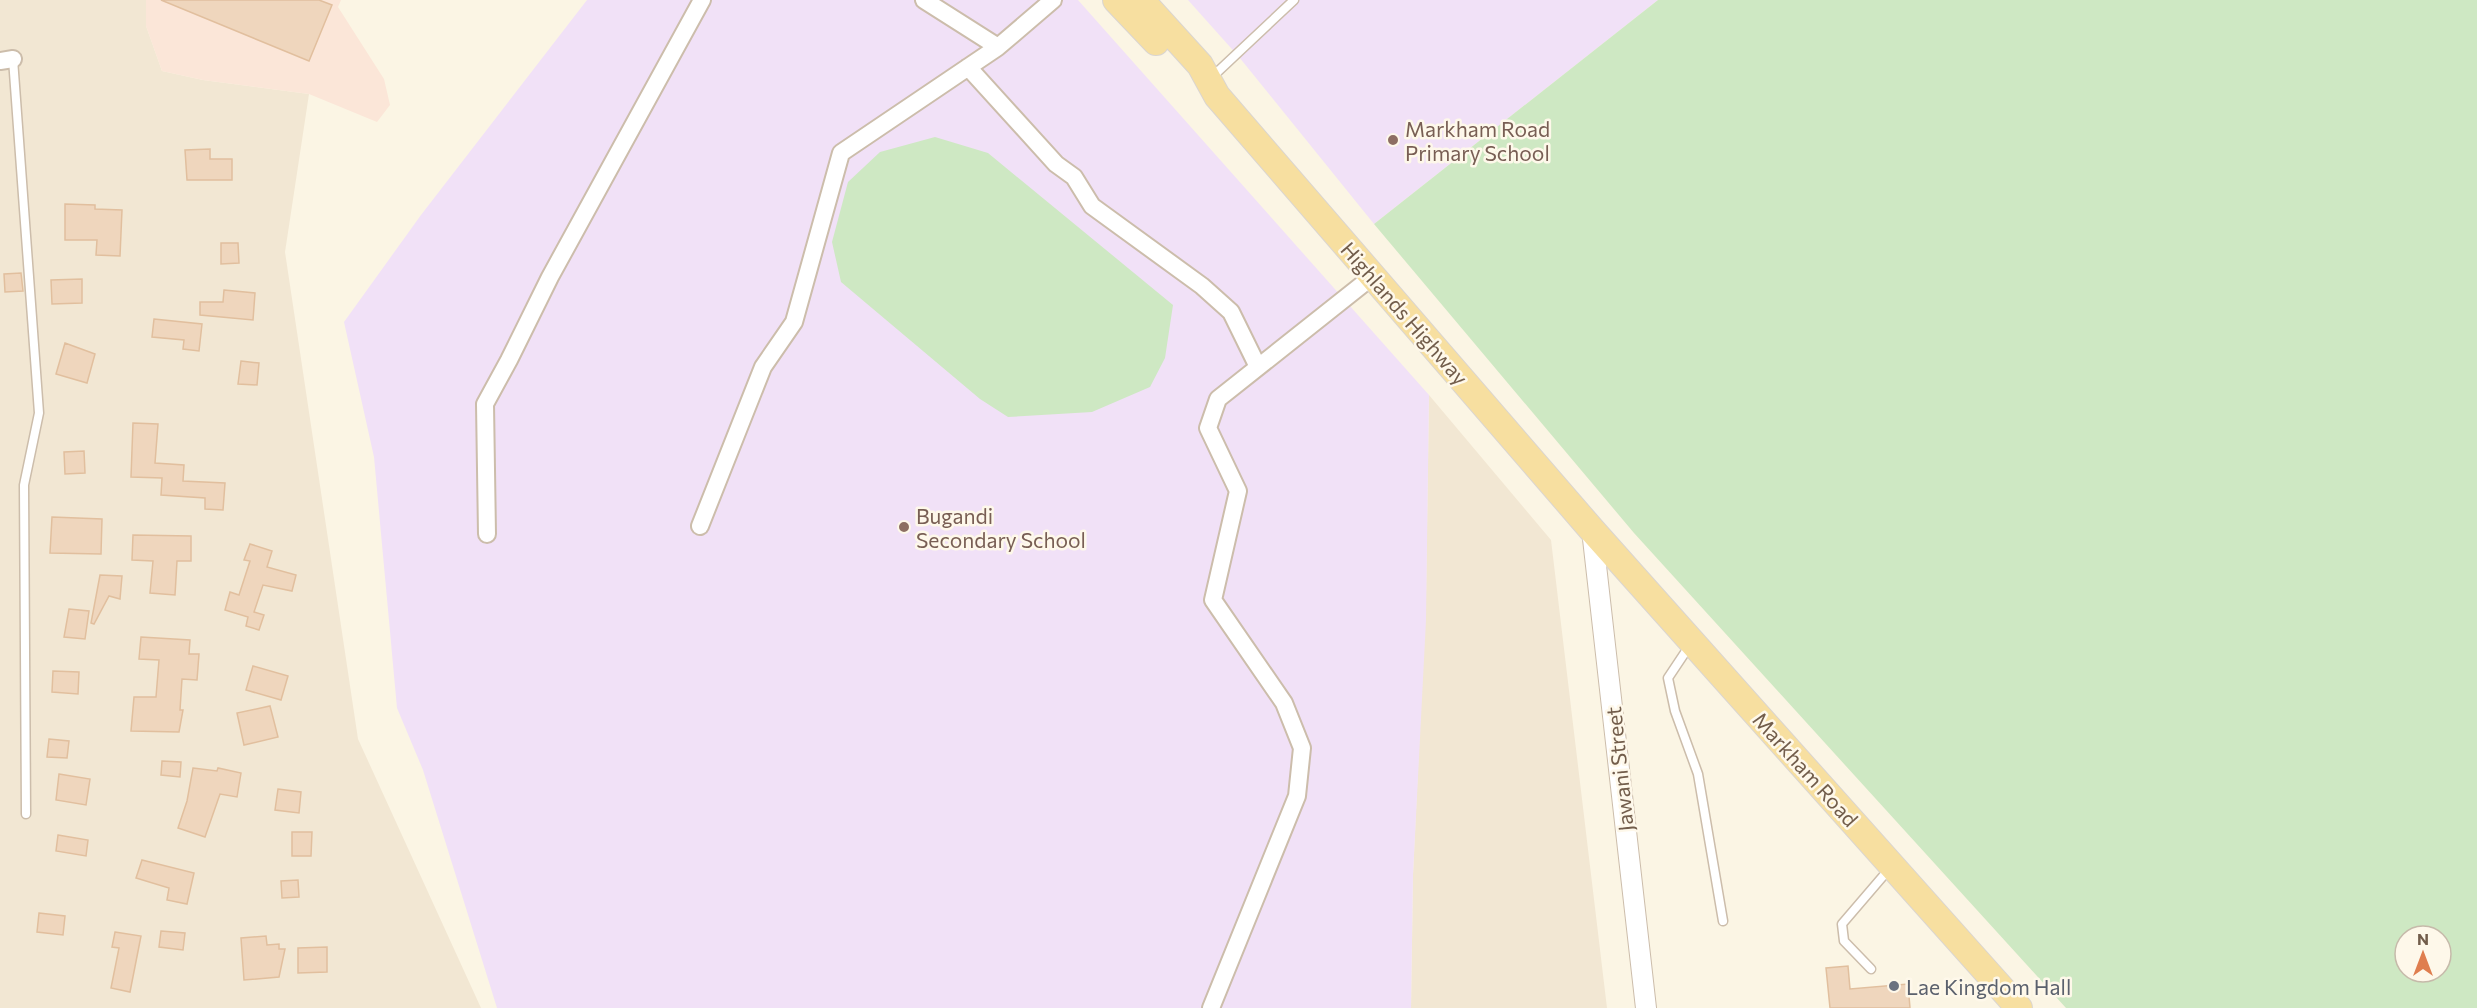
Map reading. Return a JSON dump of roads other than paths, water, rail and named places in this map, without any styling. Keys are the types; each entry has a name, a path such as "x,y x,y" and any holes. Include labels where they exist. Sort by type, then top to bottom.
{"main road":[{"name":"Highlands Highway","path":"1116,0 1177,65 1205,90 1213,88"},
{"name":"Highlands Highway","path":"1141,0 1187,49 1213,88 1592,530"},
{"name":"Markham Road","path":"1592,530 2019,1008"}],"street":[{"path":"487,534 485,404 550,277 702,0"},
{"path":"924,0 998,47"},
{"path":"700,526 763,367 794,322 841,153 998,47 1053,0"},
{"path":"968,67 1056,164 1074,177 1092,206 1202,286 1231,312 1258,367"},
{"path":"1211,1008 1297,796 1302,748 1284,703 1213,600 1238,491 1208,428 1218,399 1373,276"},
{"name":"Jawani Street","path":"1592,530 1646,1008"}],"lane":[{"path":"1213,88 1294,0"},
{"path":"6,60 39,413 24,485 26,814"},
{"path":"1692,642 1668,678 1675,711 1698,774 1723,921"},
{"path":"1871,969 1844,941 1842,924 1892,866"}],"place":[{"name":"Markham Road Primary School","path":"1393,140"},
{"name":"Bugandi Secondary School","path":"904,527"},
{"name":"Lae Kingdom Hall","path":"1894,986"}]}
